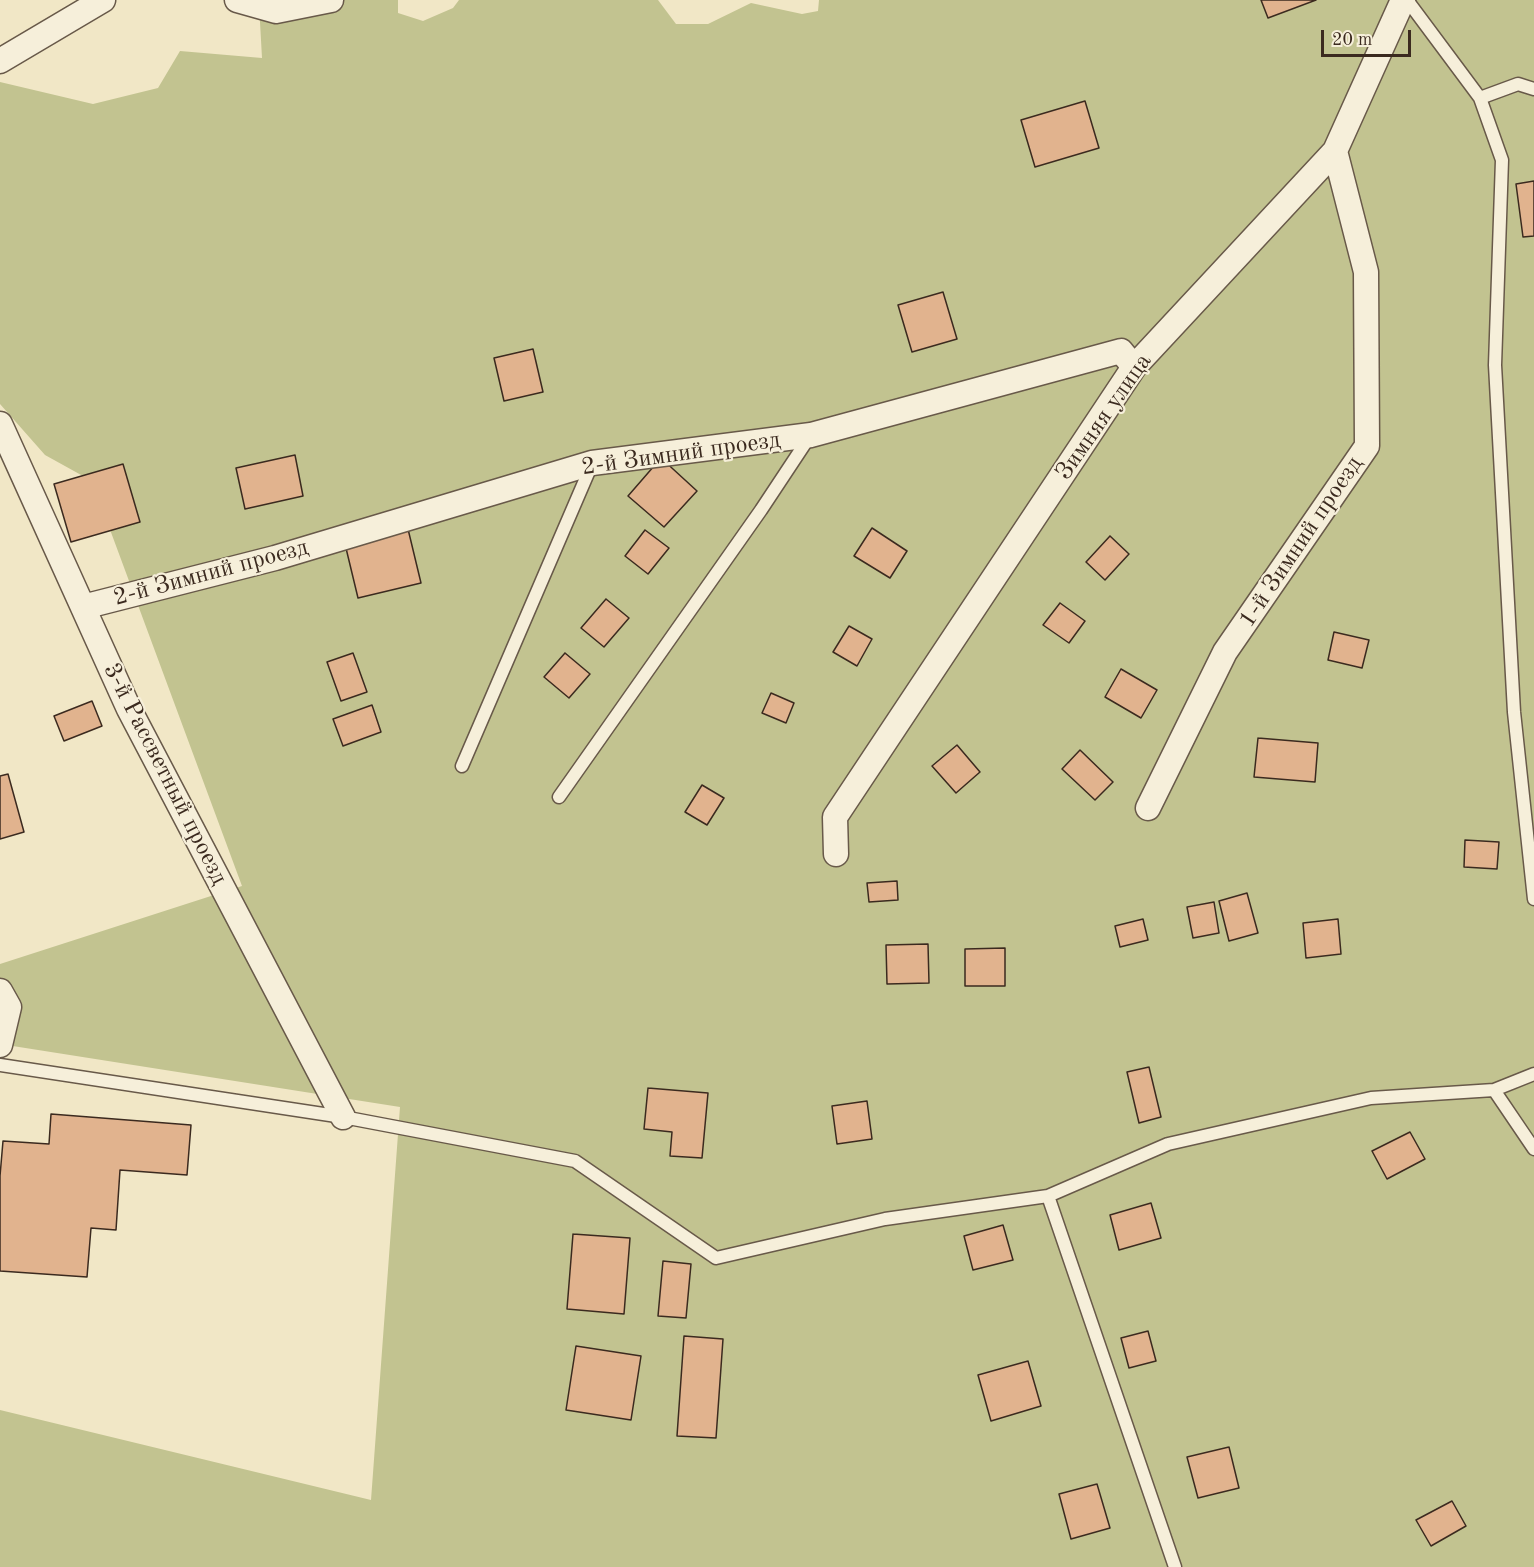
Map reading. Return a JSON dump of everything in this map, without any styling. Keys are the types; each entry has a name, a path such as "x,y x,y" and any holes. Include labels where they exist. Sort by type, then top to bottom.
{"street":[{"path":"0,61 103,0"},
{"path":"237,0 276,11 331,0"},
{"name":"Зимняя улица","path":"836,854 835,817 1134,367 1335,151 1405,0"},
{"name":"1-й Зимний проезд","path":"1148,808 1226,652 1366,446 1366,272 1335,151"},
{"name":"2-й Зимний проезд","path":"83,607 275,558 592,464 811,435 1120,351 1134,367"},
{"name":"3-й Рассветный проезд","path":"0,424 129,709 343,1117"},
{"path":"0,1045 4,999"}],"lane":[{"path":"1405,0 1480,98 1502,160 1494,365 1514,712 1534,899"},
{"path":"1480,98 1518,84 1534,89"},
{"path":"559,797 761,510 811,435"},
{"path":"462,766 592,464"},
{"path":"0,1065 343,1117 575,1161 716,1258 885,1219 1048,1196 1168,1144 1371,1098 1494,1090 1534,1074"},
{"path":"1494,1090 1534,1149"},
{"path":"1048,1196 1175,1567"}],"green space":[{"path":"261,0 398,0 398,13 423,21 453,8 459,0 658,0 676,24 708,24 751,3 802,14 818,11 819,0 1534,0 1534,1567 0,1567 0,1410 371,1500 400,1107 0,1044 0,964 242,886 92,481 45,455 0,404 0,82 93,104 158,88 180,51 262,58 259,4"}],"building":[{"path":"1261,0 1316,0 1268,18"},
{"path":"1085,101 1099,148 1035,167 1021,120"},
{"path":"1534,181 1534,236 1523,237 1516,184"},
{"path":"943,292 957,339 912,352 898,305"},
{"path":"533,349 543,392 504,401 494,358"},
{"path":"295,455 303,496 245,509 236,468"},
{"path":"661,458 697,491 664,527 628,496"},
{"path":"123,464 140,522 71,542 54,484"},
{"path":"872,528 907,551 890,578 854,556"},
{"path":"408,529 421,583 358,598 345,544"},
{"path":"645,530 669,548 648,574 625,556"},
{"path":"1110,536 1129,554 1105,580 1086,562"},
{"path":"606,599 629,618 604,647 581,628"},
{"path":"1060,603 1085,621 1069,643 1043,625"},
{"path":"849,626 872,639 857,666 833,652"},
{"path":"1334,632 1369,640 1362,668 1328,660"},
{"path":"353,653 367,692 341,701 327,662"},
{"path":"565,653 590,674 569,698 544,677"},
{"path":"1121,669 1157,690 1141,718 1105,697"},
{"path":"771,693 794,703 786,723 762,713"},
{"path":"92,701 102,726 64,741 54,716"},
{"path":"372,705 381,732 343,746 333,719"},
{"path":"1258,738 1318,743 1315,782 1254,777"},
{"path":"957,745 980,772 956,793 932,766"},
{"path":"1080,750 1113,782 1095,800 1062,769"},
{"path":"8,774 24,832 0,839 0,776"},
{"path":"702,785 724,798 707,825 685,812"},
{"path":"1465,840 1499,842 1497,869 1464,867"},
{"path":"897,881 898,900 869,902 867,883"},
{"path":"1247,893 1258,933 1229,941 1219,901"},
{"path":"1214,902 1219,933 1193,938 1187,907"},
{"path":"1143,919 1148,940 1120,947 1115,926"},
{"path":"1338,919 1341,954 1306,958 1303,923"},
{"path":"928,944 929,983 887,984 886,945"},
{"path":"1005,948 1005,986 965,986 965,949"},
{"path":"1149,1067 1161,1117 1139,1123 1127,1072"},
{"path":"648,1088 708,1093 702,1158 670,1156 672,1132 644,1129"},
{"path":"867,1101 872,1139 837,1144 832,1106"},
{"path":"51,1114 191,1125 187,1175 120,1170 116,1230 91,1228 87,1277 0,1271 0,1176 3,1141 49,1144"},
{"path":"1410,1132 1425,1159 1387,1179 1372,1151"},
{"path":"1151,1203 1161,1238 1119,1250 1110,1215"},
{"path":"1003,1225 1013,1260 973,1270 964,1236"},
{"path":"573,1234 630,1238 624,1314 567,1309"},
{"path":"663,1261 691,1264 686,1318 658,1316"},
{"path":"1148,1331 1156,1361 1129,1368 1121,1338"},
{"path":"684,1336 723,1339 716,1438 677,1436"},
{"path":"576,1346 641,1356 631,1420 566,1410"},
{"path":"1028,1361 1041,1406 991,1421 978,1375"},
{"path":"1229,1447 1239,1488 1198,1498 1187,1457"},
{"path":"1097,1484 1110,1528 1071,1539 1059,1494"},
{"path":"1452,1501 1466,1526 1431,1546 1416,1520"}]}
